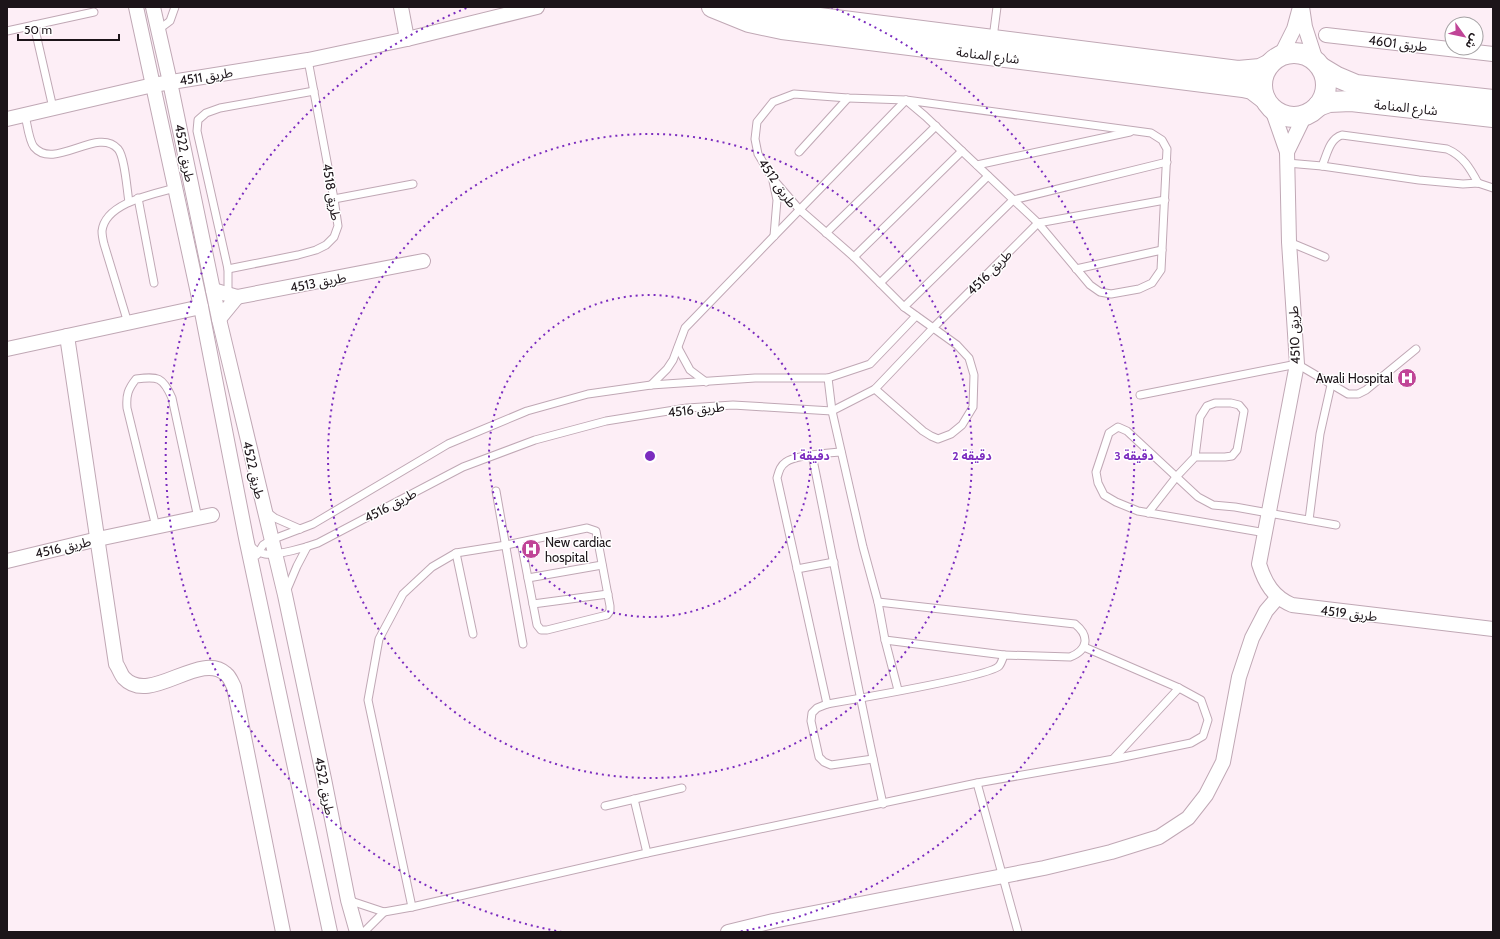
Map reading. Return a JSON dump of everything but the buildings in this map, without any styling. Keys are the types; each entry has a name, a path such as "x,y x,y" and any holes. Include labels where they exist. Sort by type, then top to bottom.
{"street":[{"name":"طريق 4522","path":"136,7 201,307 246,538 330,932"},
{"name":"طريق 4522","path":"153,7 170,82 212,290 264,510 286,594 348,900 357,932"},
{"path":"401,7 407,39"},
{"name":"طريق 4511","path":"7,119 153,85 308,60 407,39 537,7"},
{"name":"شارع المنامة","path":"712,7 749,22 782,29 817,21 993,40 1238,71 1260,69 1274,60"},
{"name":"شارع المنامة","path":"748,7 817,21 1243,87 1252,90 1268,104"},
{"path":"1287,158 1261,88 1263,76 1294,29 1301,7"},
{"path":"1268,104 1282,115 1294,118 1312,111 1324,97 1326,87 1325,78 1305,27 1301,7"},
{"name":"طريق 4601","path":"1326,35 1493,54"},
{"path":"1274,60 1290,53 1300,53 1309,56 1319,65"},
{"name":"شارع المنامة","path":"1319,65 1337,77 1356,85 1493,100"},
{"name":"شارع المنامة","path":"1312,111 1329,102 1351,101 1493,117"},
{"name":"طريق 4510","path":"1266,533 1297,364 1289,242 1287,158 1312,111"},
{"name":"طريق 4513","path":"212,290 233,296 423,261"},
{"path":"219,319 233,296"},
{"path":"7,349 201,307"},
{"path":"67,336 116,664 124,678 137,686 155,684 205,668 216,668 227,674 234,687 283,932"},
{"name":"طريق 4516","path":"7,561 98,539 212,515"},
{"name":"طريق 4519","path":"1266,533 1259,564 1264,578 1272,592 1292,605 1493,629"},
{"path":"728,932 796,916 1004,877 1111,852 1159,837 1188,818 1206,795 1223,762 1239,677 1250,644 1266,611 1278,597"}],"lane":[{"path":"158,30 170,21 175,7"},
{"path":"993,40 998,7"},
{"path":"7,31 94,12"},
{"path":"34,25 53,108"},
{"name":"طريق 4518","path":"228,269 316,250 326,245 334,237 338,226 308,60"},
{"path":"233,296 197,131 198,120 206,112 220,108 314,91"},
{"name":"طريق 4512","path":"651,385 667,369 678,348 680,337 685,328 799,209 773,179 758,154 755,139 757,122 773,102 794,94 906,100 1151,133 1162,140 1167,148 1161,270 1152,283 1139,289 1111,294 1100,292 1090,285 1038,223"},
{"path":"799,152 848,98"},
{"path":"875,389 930,436 938,439 951,434 962,425 973,407 974,375 969,358 957,345 904,307 854,257 799,209 906,100 936,126 1038,223 1165,200"},
{"path":"25,114 33,146 38,151 48,154 58,153 101,142 110,143 118,149 122,158 129,202"},
{"path":"826,233 936,126"},
{"path":"977,165 1136,131"},
{"path":"1322,166 1332,140 1342,135 1448,149 1457,154 1468,166 1478,182"},
{"path":"854,257 962,151"},
{"path":"1287,158 1322,166 1419,180 1462,184 1478,182 1493,188"},
{"path":"904,307 1013,200 1167,162"},
{"path":"880,283 988,176"},
{"path":"773,179 778,200 774,236"},
{"path":"334,199 413,184"},
{"path":"128,322 104,244 102,232 105,222 112,213 129,202 138,198 175,188"},
{"path":"138,198 154,283"},
{"name":"طريق 4516","path":"916,316 870,364 828,378 755,378 651,385 588,394 528,411 448,444 273,546 270,554 258,551 263,545 273,546 307,547 318,543 463,467 535,440 606,421 687,408 732,405 832,411 875,389 933,328 1038,223"},
{"path":"1289,242 1325,257"},
{"path":"1076,269 1162,250"},
{"path":"678,348 690,370 706,382"},
{"path":"1140,395 1297,364 1348,394 1358,394 1366,390 1416,349"},
{"path":"828,378 832,411 862,547 878,602 885,640 898,690"},
{"path":"156,527 127,408 126,396 130,386 136,379 158,379 166,386 172,398 198,518"},
{"path":"1309,520 1320,434 1331,385"},
{"path":"1148,513 1177,476 1195,457 1200,417 1207,406 1215,402 1239,405 1244,411 1237,450 1232,456 1195,457"},
{"path":"1266,533 1138,511 1116,502 1104,495 1098,483 1096,472 1109,433 1118,427 1127,431 1198,496 1213,505 1235,507 1336,525"},
{"path":"827,704 777,478 780,467 787,461 812,455 841,452"},
{"path":"812,455 860,698 883,804"},
{"path":"496,491 523,644"},
{"path":"264,510 275,518 300,530"},
{"path":"412,907 368,700 379,639 403,594 432,567 456,554 591,528 596,531 610,611 607,614 547,630 541,630 537,625 520,542"},
{"path":"246,538 253,548 258,551 253,571"},
{"path":"286,594 296,566 307,547"},
{"path":"456,554 473,634"},
{"path":"797,569 834,562"},
{"path":"528,578 602,565"},
{"path":"533,604 608,594"},
{"path":"878,602 1075,624 1082,629 1085,638 1084,647 1078,654 1070,657 1004,655 885,640"},
{"path":"348,900 384,912 412,907 647,854 977,783 1114,759 1191,743 1203,736 1208,720 1201,700 1179,688 1084,647"},
{"path":"873,759 831,765 824,762 819,757 811,720 812,713 817,708 827,704 992,671 999,666 1004,655"},
{"path":"1114,759 1179,688"},
{"path":"977,783 1018,932"},
{"path":"605,806 682,788"},
{"path":"634,799 647,854"},
{"path":"364,932 384,912"}],"place":[{"name":"Awali Hospital","path":"1407,378"},
{"name":"New cardiac hospital","path":"531,549"}]}
